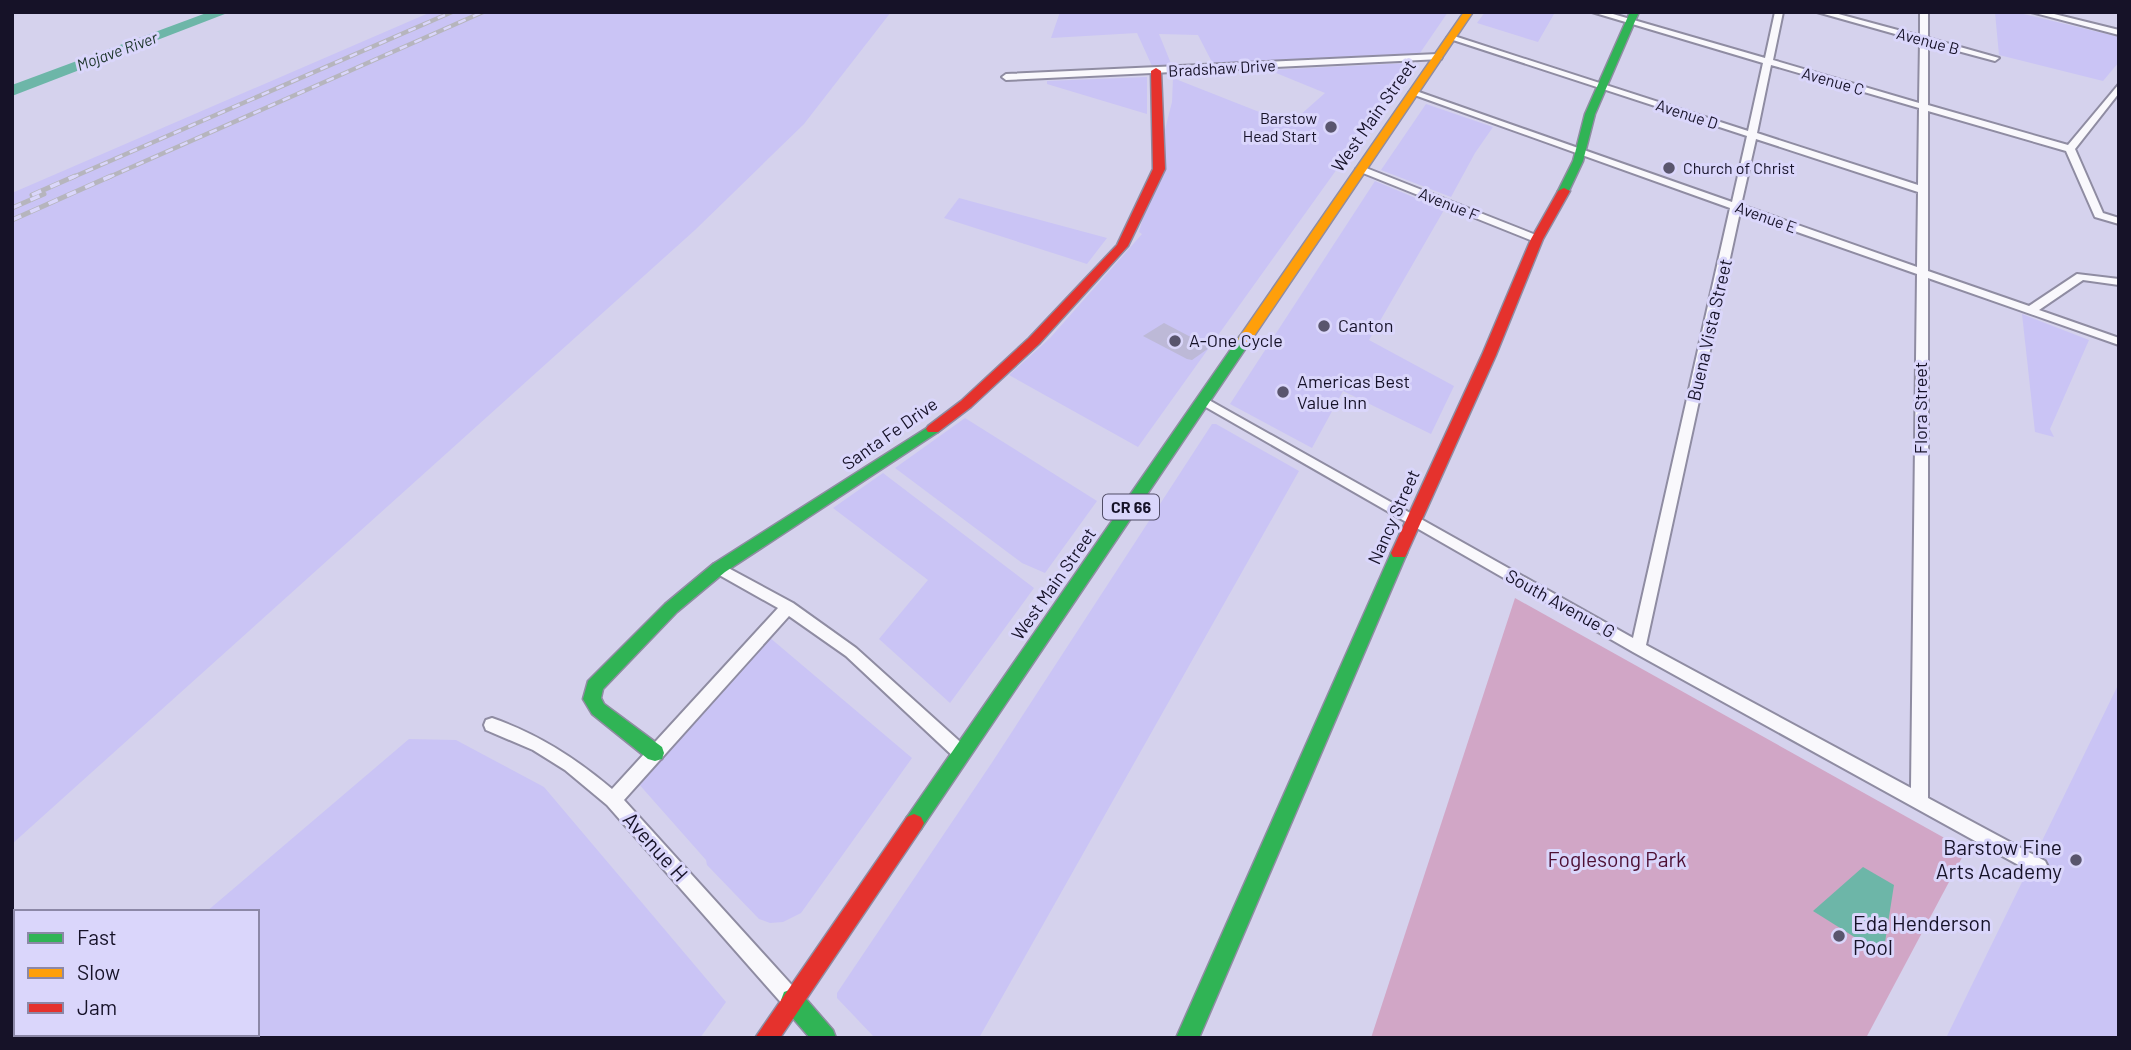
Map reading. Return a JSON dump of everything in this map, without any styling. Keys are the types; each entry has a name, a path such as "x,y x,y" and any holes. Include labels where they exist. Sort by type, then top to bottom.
{"street":[{"name":"West Main Street","path":"766,1038 1469,12"},
{"name":"Avenue C","path":"1595,12 1633,17 1768,62 2070,149"},
{"name":"Buena Vista Street","path":"1637,648 1738,207 1779,12"},
{"name":"Avenue B","path":"1821,12 1996,58"},
{"name":"Flora Street","path":"1919,803 1924,12"},
{"path":"2035,12 2119,33"},
{"name":"Nancy Street","path":"1187,1038 1489,355 1537,239 1561,199 1581,153 1590,114 1633,17"},
{"name":"Avenue D","path":"1451,38 1923,190"},
{"name":"Bradshaw Drive","path":"1006,77 1438,57"},
{"name":"Santa Fe Drive","path":"655,753 598,709 592,699 594,686 671,608 719,568 909,447 966,404 1034,341 1122,246 1159,169 1156,71"},
{"path":"2119,87 2070,149 2099,215 2119,221"},
{"name":"Avenue E","path":"1413,93 2119,342"},
{"name":"Avenue F","path":"1361,169 1537,239"},
{"path":"2030,311 2081,276 2119,282"},
{"name":"South Avenue G","path":"1203,402 1637,648 2039,867"},
{"path":"719,568 788,607 851,652 961,753"},
{"path":"613,800 788,607"},
{"name":"Avenue H","path":"492,725 539,745 571,765 613,800 792,1000"},
{"path":"792,1000 825,1038"}],"shaded area":[{"path":"431,12 891,12 804,124 695,230 12,844 12,193"},
{"path":"1060,12 1448,12 1420,53 1213,64 1198,35 1159,34 1172,66 1156,67 1152,66 1137,33 1051,38"},
{"path":"1485,12 1554,14 1538,42 1477,23"},
{"path":"1995,12 2015,12 2119,37 2119,62 2103,81 1999,55"},
{"path":"1409,63 1352,148 1138,447 1009,375 1050,338 1142,234 1139,232 1172,102 1173,78 1290,124 1325,93 1269,70"},
{"path":"1147,77 1147,114 1047,84 1047,81"},
{"path":"1426,104 1493,127 1451,197 1381,170"},
{"path":"1375,181 1444,210 1369,340 1454,386 1431,434 1343,391 1312,448 1230,404"},
{"path":"959,198 1107,238 1087,264 944,218"},
{"path":"2022,314 2089,340 2050,429 2054,437 2035,432"},
{"path":"965,418 1097,501 1045,573 1022,563 895,468"},
{"path":"1212,424 1299,471 979,1038 875,1038 837,998 837,993 991,764"},
{"path":"883,473 1034,588 950,703 879,639 928,580 833,508"},
{"path":"769,637 912,758 801,913 783,922 770,923 759,919 707,865 706,860 637,782"},
{"name":"Barstow Fine Arts Academy","path":"2119,683 2119,1038 1946,1038"},
{"path":"409,739 456,740 544,787 726,1002 700,1038 57,1038 259,1036 259,910 208,910"},
{"path":"1863,867 1894,885 1883,955 1813,911"}],"green space":[{"name":"Foglesong Park","path":"1515,598 1966,850 1866,1038 1371,1038"}],"building":[{"name":"A-One Cycle","path":"1164,323 1209,348 1192,360 1143,336"}],"waterway":[{"name":"Mojave River","path":"12,91 223,12"}],"railway":[{"path":"71,178 452,12"},
{"path":"107,178 483,12"},
{"path":"32,195 75,176"},
{"path":"12,220 111,176"},
{"path":"12,208 44,194"}],"traffic: fast":[{"path":"1564,191 1578,161 1590,114 1635,12"},
{"path":"914,823 1245,339"},
{"path":"655,753 598,709 592,699 594,686 671,608 719,568 933,429"},
{"path":"1187,1038 1399,553"},
{"path":"792,1000 825,1038"}],"traffic: slow":[{"path":"1245,339 1469,12"}],"traffic: jam":[{"path":"933,429 966,404 1034,341 1122,246 1159,169 1156,71"},
{"path":"1399,553 1489,355 1537,239 1564,191"},
{"path":"766,1038 914,823"}],"place":[{"name":"Barstow Head Start","path":"1331,127"},
{"name":"Church of Christ","path":"1669,168"},
{"name":"Canton","path":"1324,326"},
{"name":"A-One Cycle","path":"1175,341"},
{"name":"Americas Best Value Inn","path":"1283,392"},
{"name":"Barstow Fine Arts Academy","path":"2076,860"},
{"name":"Eda Henderson Pool","path":"1839,936"}]}
